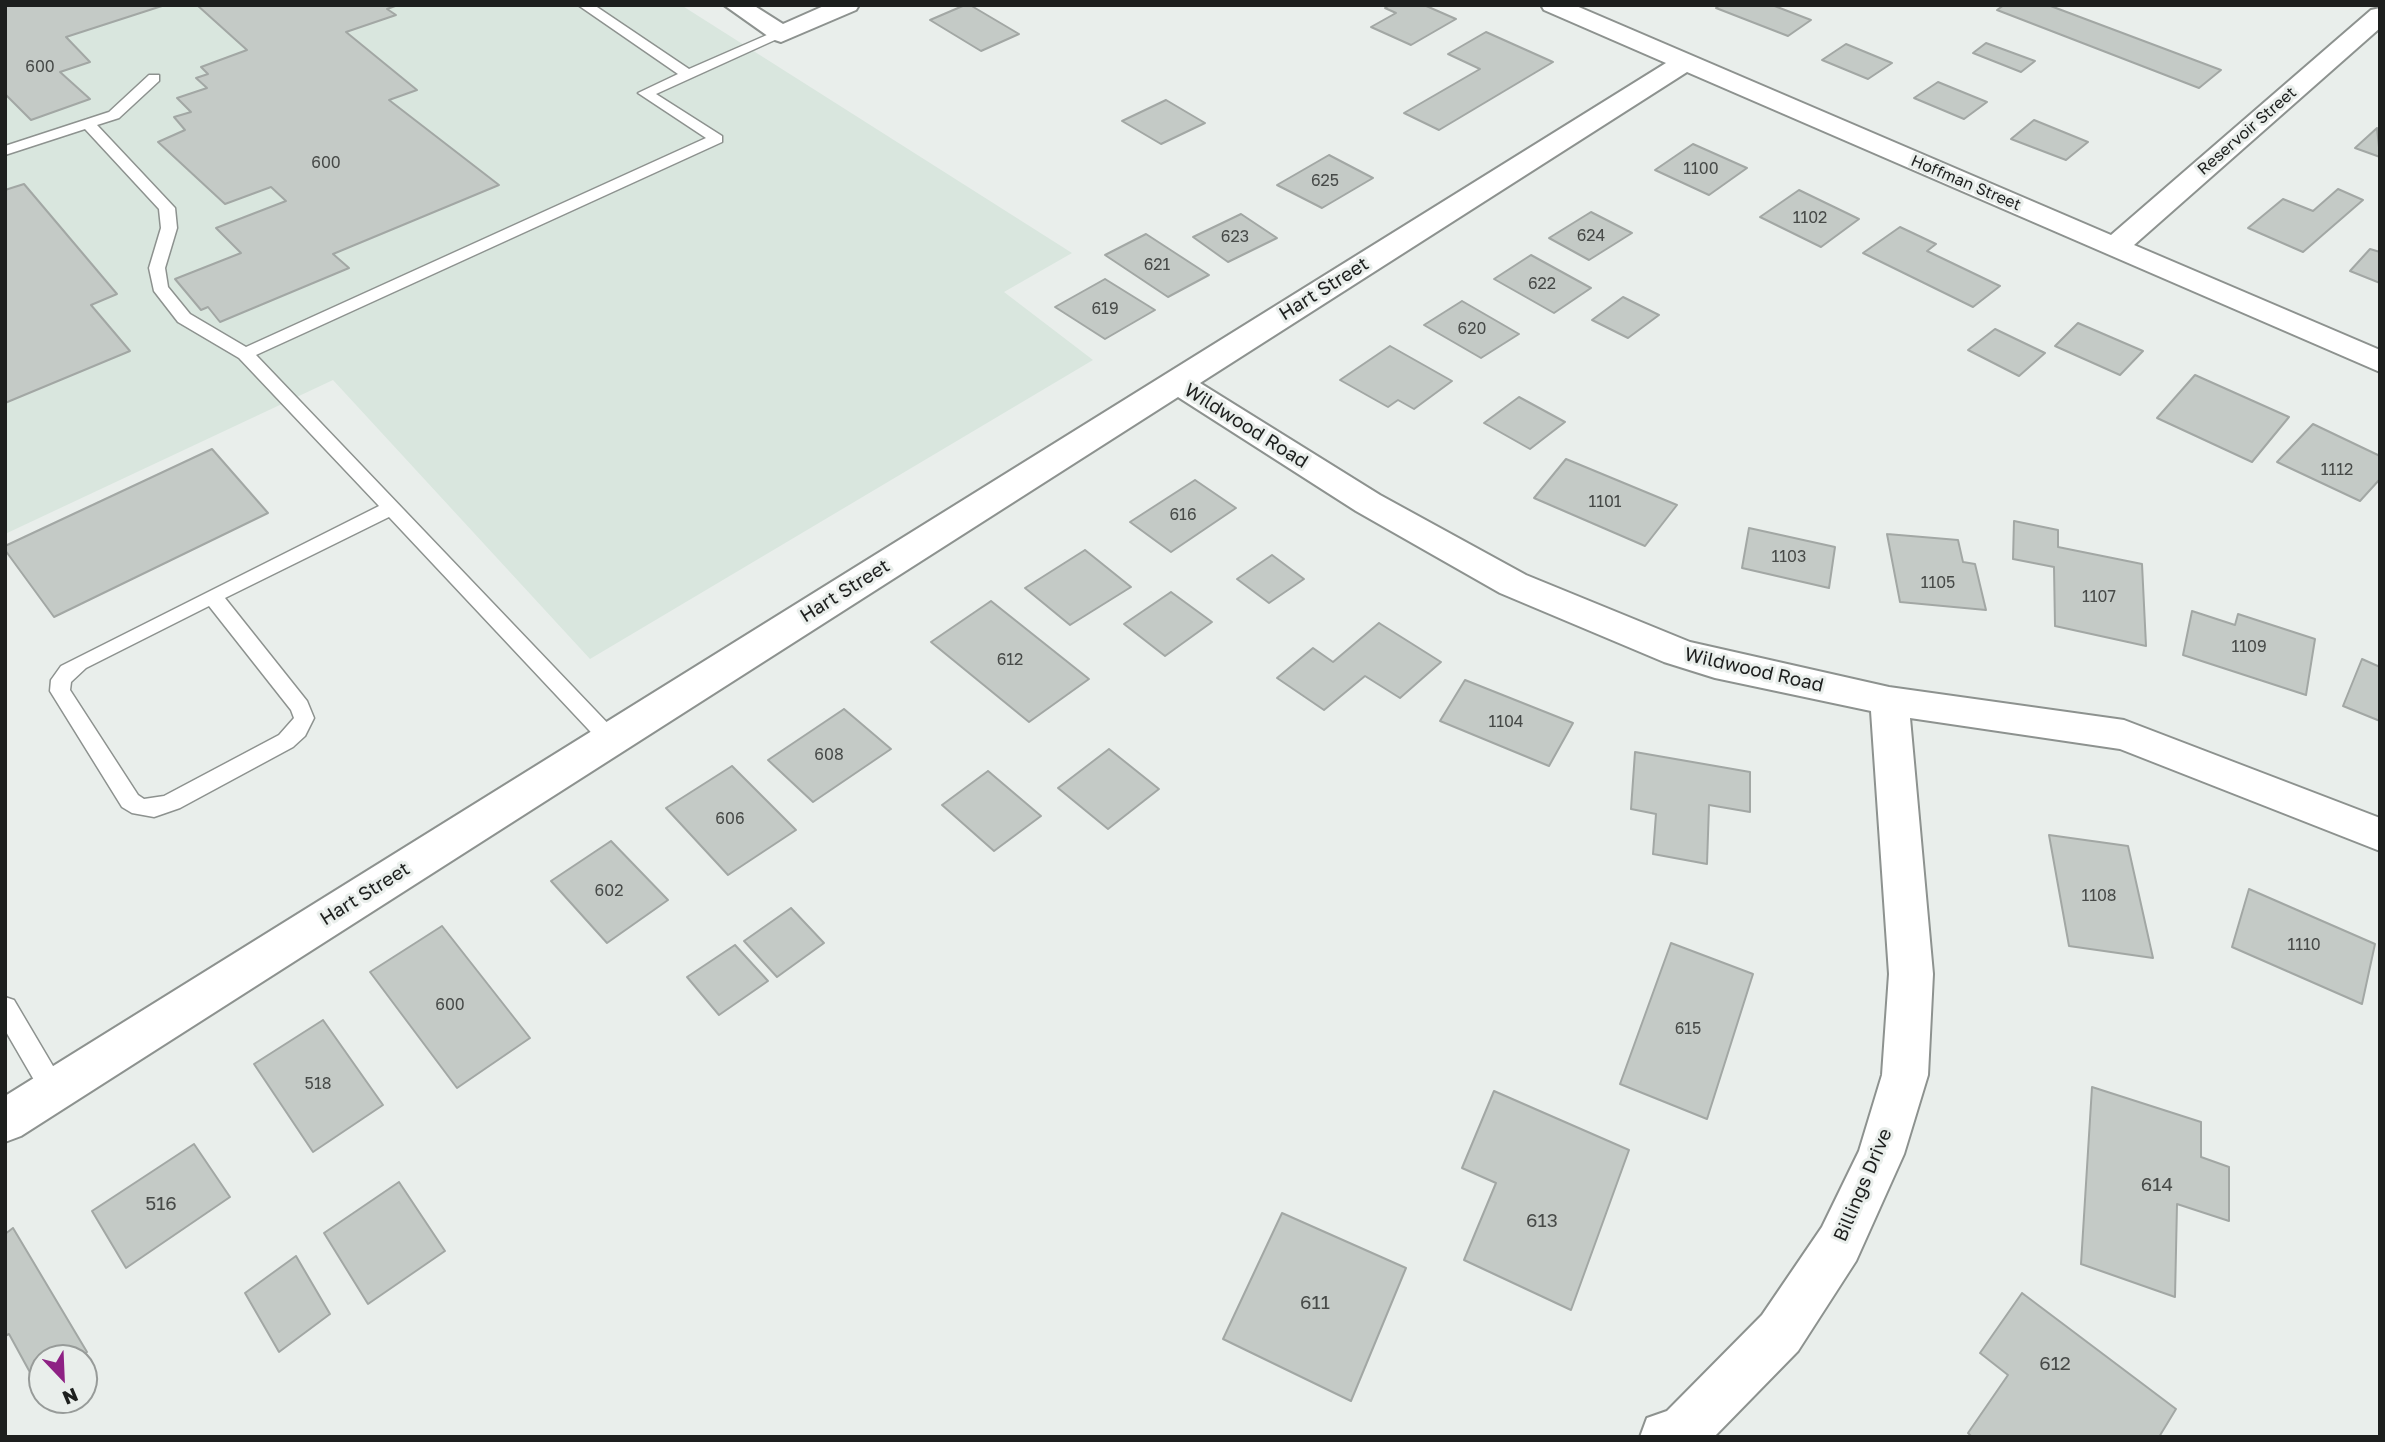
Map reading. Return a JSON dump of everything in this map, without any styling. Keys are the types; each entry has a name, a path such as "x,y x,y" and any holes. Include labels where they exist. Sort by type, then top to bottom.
{"street":[{"path":"736,5 781,34 847,5"},
{"name":"Hoffman Street","path":"1553,5 2380,362"},
{"name":"Reservoir Street","path":"2115,247 2380,15"},
{"name":"Hart Street","path":"5,1121 1685,62"},
{"name":"Wildwood Road","path":"1176,382 1368,503 1513,584 1677,652 1715,664 1889,701 2124,735 2380,835"},
{"name":"Billings Drive","path":"1667,1437 1685,1429 1780,1333 1839,1244 1885,1141 1905,1075 1911,974 1889,701"}],"lane":[{"path":"585,5 688,74"},
{"path":"245,354 717,139 645,93 781,34"},
{"path":"5,151 114,115 154,78"},
{"path":"88,124 167,208 169,228 157,268 160,288 184,318 245,354 610,739"},
{"path":"212,596 300,707 304,718 298,730 286,741 172,802 154,808 140,807 130,801 60,691 61,680 79,663 212,596 391,508"},
{"path":"5,1007 54,1091"}],"shaded area":[{"path":"5,5 681,5 1072,253 1004,292 1093,360 590,659 333,380 5,534"}],"building":[{"path":"5,5 165,5 66,37 90,62 60,72 90,99 31,120 5,94"},
{"path":"197,5 398,5 387,9 396,15 346,32 417,90 389,100 499,185 333,254 349,268 220,322 208,307 201,310 175,279 241,253 216,228 286,201 271,187 225,204 158,142 185,130 174,117 191,112 177,98 207,88 196,78 208,74 201,67 247,50"},
{"path":"970,5 1019,34 981,51 930,20"},
{"path":"1390,5 1424,5 1456,19 1411,45 1371,27 1396,13 1385,8"},
{"path":"1720,5 1772,5 1811,20 1788,36 1716,8"},
{"path":"2004,5 2048,5 2221,70 2199,88 1997,10"},
{"path":"1486,32 1553,62 1439,130 1404,113 1480,69 1448,54"},
{"path":"1986,43 2035,61 2021,72 1973,53"},
{"path":"1846,44 1892,63 1868,79 1822,60"},
{"path":"1938,82 1987,102 1964,119 1914,98"},
{"path":"1166,100 1205,123 1161,144 1122,121"},
{"path":"2034,120 2088,142 2066,160 2011,139"},
{"path":"2377,128 2380,157 2355,148"},
{"path":"1693,144 1747,168 1709,195 1655,170"},
{"path":"1329,155 1373,178 1322,208 1277,185"},
{"path":"24,184 117,294 91,305 130,351 5,403 5,190"},
{"path":"2338,189 2363,200 2303,252 2248,228 2283,199 2313,211"},
{"path":"1799,190 1859,219 1821,247 1760,217"},
{"path":"1591,212 1632,233 1589,260 1549,238"},
{"path":"1241,214 1277,238 1228,262 1193,237"},
{"path":"1900,227 1936,244 1927,251 2000,286 1973,307 1863,253"},
{"path":"1146,234 1209,275 1168,297 1105,255"},
{"path":"2370,249 2380,252 2380,283 2350,271"},
{"path":"1531,255 1591,288 1554,313 1494,279"},
{"path":"1105,279 1155,310 1105,339 1055,307"},
{"path":"1623,297 1659,315 1628,338 1592,320"},
{"path":"1462,301 1519,334 1481,358 1424,325"},
{"path":"2078,323 2143,351 2120,375 2055,346"},
{"path":"1995,329 2045,353 2019,376 1968,350"},
{"path":"1390,346 1452,381 1414,409 1398,400 1388,407 1340,380"},
{"path":"2195,375 2289,417 2252,462 2157,418"},
{"path":"1519,397 1565,422 1530,449 1484,423"},
{"path":"2313,424 2380,456 2380,479 2360,501 2277,462"},
{"path":"212,449 268,513 54,617 5,550 5,546"},
{"path":"1566,459 1677,505 1645,546 1534,498"},
{"path":"1195,480 1236,508 1171,552 1130,522"},
{"path":"2014,521 2058,530 2058,547 2142,564 2146,646 2055,626 2054,567 2013,559"},
{"path":"1749,528 1835,547 1829,588 1742,568"},
{"path":"1887,534 1958,540 1963,562 1975,564 1986,610 1900,602"},
{"path":"1085,550 1131,587 1070,625 1025,588"},
{"path":"1272,555 1304,579 1269,603 1237,579"},
{"path":"1171,592 1212,622 1165,656 1124,624"},
{"path":"991,601 1089,679 1029,722 931,642"},
{"path":"2192,611 2235,625 2238,614 2315,639 2306,695 2183,655"},
{"path":"1379,623 1441,662 1400,698 1365,676 1324,710 1277,678 1313,648 1333,662"},
{"path":"2362,659 2380,667 2380,721 2343,706"},
{"path":"1465,680 1573,723 1549,766 1440,721"},
{"path":"844,709 891,749 813,802 768,760"},
{"path":"1109,749 1159,789 1108,829 1058,788"},
{"path":"1635,752 1750,772 1750,812 1709,805 1707,864 1653,854 1656,814 1631,809"},
{"path":"732,766 796,830 728,875 666,808"},
{"path":"988,771 1041,816 994,851 942,805"},
{"path":"2049,835 2128,846 2153,958 2069,946"},
{"path":"611,841 668,900 607,943 551,881"},
{"path":"2249,889 2375,944 2362,1004 2232,947"},
{"path":"791,908 824,943 777,977 744,941"},
{"path":"442,926 530,1038 457,1088 370,972"},
{"path":"1671,943 1753,974 1707,1119 1620,1084"},
{"path":"735,945 768,981 719,1015 687,977"},
{"path":"323,1020 383,1105 313,1152 254,1064"},
{"path":"2092,1087 2201,1122 2201,1157 2229,1167 2229,1221 2177,1204 2175,1297 2081,1264"},
{"path":"1494,1091 1629,1150 1571,1310 1464,1260 1496,1183 1462,1168"},
{"path":"194,1144 230,1197 126,1268 92,1211"},
{"path":"399,1182 445,1251 368,1304 324,1233"},
{"path":"1282,1213 1406,1268 1351,1401 1223,1339"},
{"path":"13,1228 82,1344 28,1344 28,1369 9,1334 5,1336 5,1234"},
{"path":"296,1256 330,1314 279,1352 245,1293"},
{"path":"2022,1293 2176,1409 2159,1437 1972,1437 1968,1433 2008,1375 1980,1353"}]}
